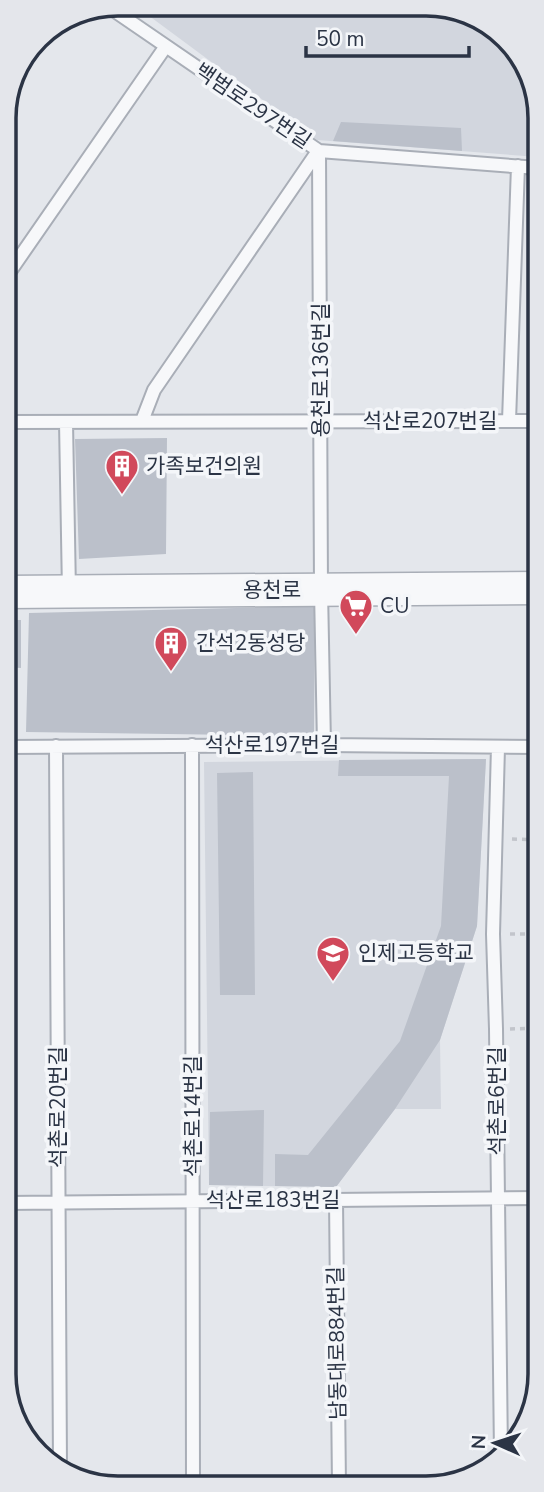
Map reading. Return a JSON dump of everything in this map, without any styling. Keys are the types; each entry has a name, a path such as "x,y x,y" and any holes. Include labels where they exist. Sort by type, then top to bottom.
{"street":[{"name":"용천로","path":"16,592 528,588"}],"lane":[{"name":"백범로297번길","path":"122,16 318,151 528,167"},
{"path":"16,263 166,46"},
{"path":"142,421 154,390 318,151"},
{"name":"용천로136번길","path":"318,151 324,745"},
{"name":"석산로207번길","path":"509,421 518,166"},
{"name":"석산로207번길","path":"16,422 528,421"},
{"path":"66,422 69,592"},
{"name":"석촌로20번길","path":"56,746 60,1458"},
{"name":"석촌로14번길","path":"192,746 194,1476"},
{"name":"석산로197번길","path":"16,747 528,747"},
{"name":"석촌로6번길","path":"498,747 493,934 501,1443"},
{"name":"석산로183번길","path":"16,1203 528,1198"},
{"name":"남동대로884번길","path":"336,1200 339,1476"}],"path":[{"path":"496,839 528,840"},
{"path":"493,934 528,933"},
{"path":"496,1029 528,1028"}],"shaded area":[{"path":"149,16 446,18 471,26 488,37 507,56 523,85 528,118 528,156 317,140"},
{"name":"인제고등학교","path":"486,759 477,926 440,1040 441,1109 395,1109 336,1187 209,1185 204,762"}],"building":[{"path":"341,122 461,128 462,151 333,141"},
{"name":"가족보건의원","path":"167,438 166,554 79,559 75,439"},
{"name":"간석2동성당","path":"315,606 314,736 26,732 29,613"},
{"path":"16,620 21,620 21,668 16,668"},
{"path":"486,759 477,926 440,1040 395,1109 336,1187 275,1186 275,1154 308,1155 400,1041 441,926 449,776 338,776 339,760"},
{"path":"253,772 255,995 220,995 217,773"},
{"path":"264,1110 263,1186 209,1185 210,1112"}],"place":[{"name":"가족보건의원","path":"122,496"},
{"name":"CU","path":"356,636"},
{"name":"간석2동성당","path":"171,673"},
{"name":"인제고등학교","path":"333,983"}]}
